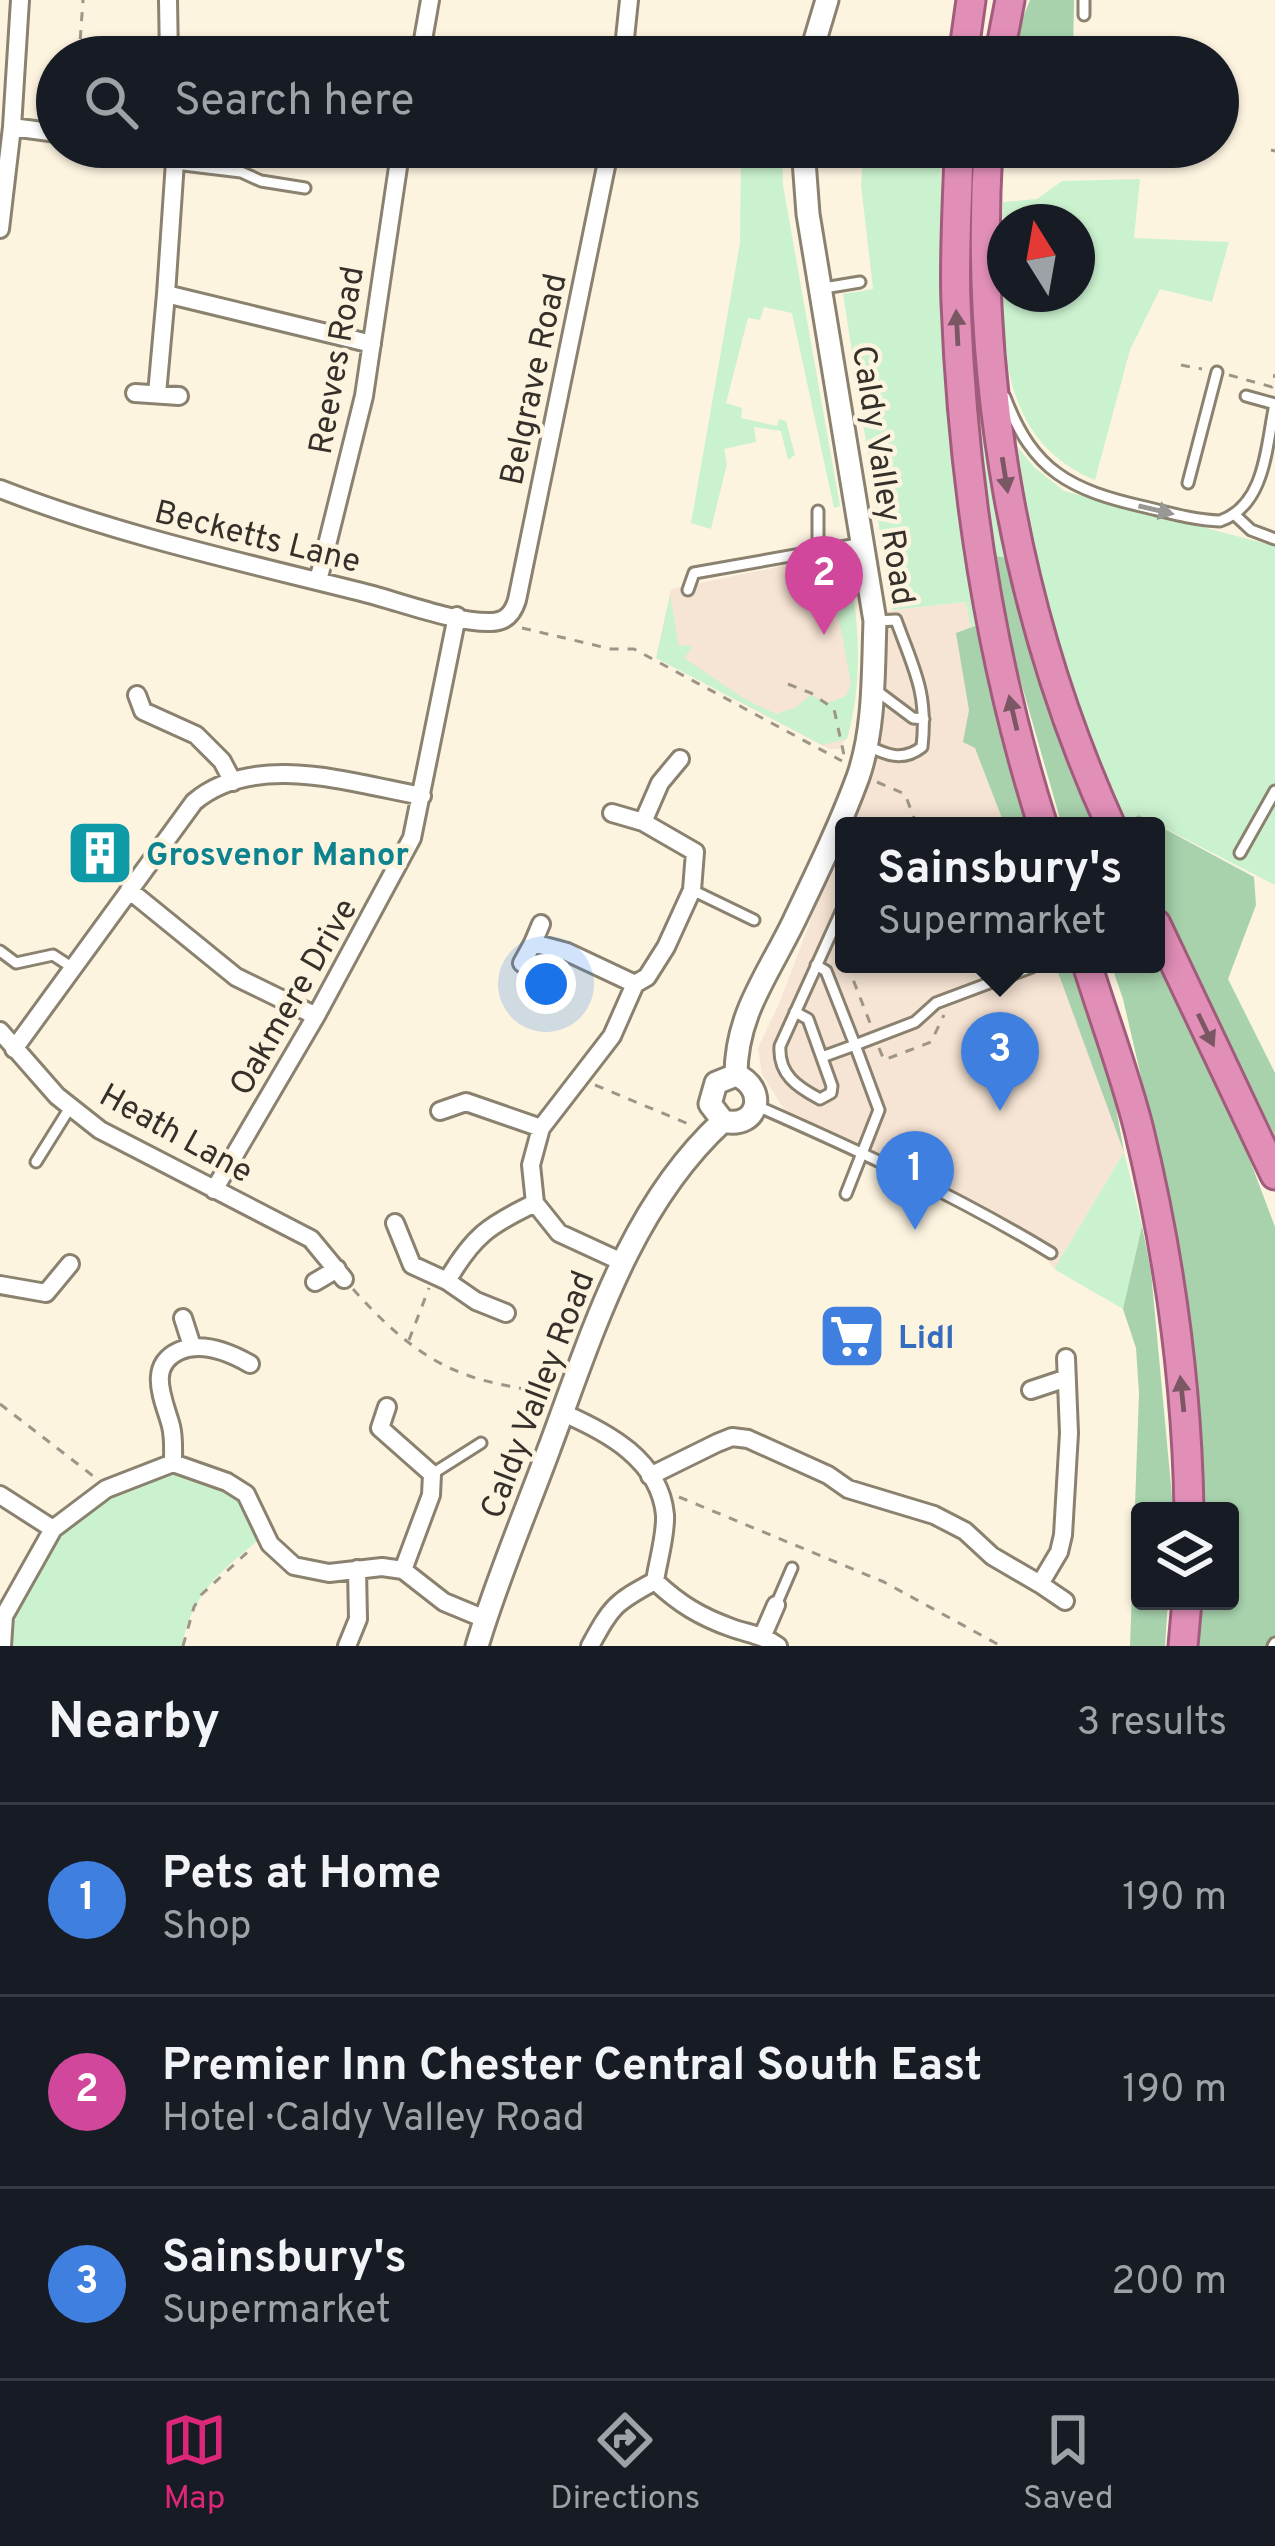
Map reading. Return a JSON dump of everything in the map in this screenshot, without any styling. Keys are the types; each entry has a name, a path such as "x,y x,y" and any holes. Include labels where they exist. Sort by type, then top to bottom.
{"highway":[{"path":"1003,36 1010,3"},
{"path":"965,36 968,5"},
{"path":"959,168 956,298 968,482 986,600 1041,817"},
{"path":"987,168 984,243 991,359 1008,495 1037,623 1107,817"},
{"path":"1165,943 1275,1175"},
{"path":"1090,973 1138,1127 1160,1233 1184,1415 1189,1502"},
{"path":"1183,1646 1186,1610"}],"street":[{"path":"0,229 12,127 8,70 20,0"},
{"path":"168,0 169,36"},
{"path":"424,36 430,0"},
{"path":"625,36 628,0"},
{"path":"816,36 827,0"},
{"path":"12,127 36,130"},
{"path":"157,394 174,168"},
{"name":"Reeves Road","path":"318,581 364,396 398,168"},
{"name":"Belgrave Road","path":"504,619 517,600 606,168"},
{"name":"Caldy Valley Road","path":"804,168 875,621 866,745 853,769 842,817"},
{"path":"166,294 372,344"},
{"path":"135,392 179,396"},
{"name":"Becketts Lane","path":"0,489 78,519 318,581 457,616 493,623 504,619"},
{"name":"Oakmere Drive","path":"214,1190 412,838 457,616"},
{"path":"140,711 196,735 222,761 233,782"},
{"path":"643,822 660,784 680,759"},
{"path":"14,1049 194,802 210,788 315,776 422,796"},
{"path":"612,813 643,822 695,852 692,890 666,946 647,977 635,984 612,1036 541,1128 531,1165 535,1203 569,1241 622,1262"},
{"name":"Caldy Valley Road","path":"716,1127 711,1093 725,1077 736,1076 736,1041 751,1003 835,841"},
{"path":"129,890 236,977 316,1016"},
{"path":"522,963 541,924"},
{"path":"533,943 567,952 635,984"},
{"name":"Heath Lane","path":"0,1031 70,1106 100,1130 311,1239 340,1274"},
{"path":"736,1076 749,1081 757,1092 757,1106"},
{"path":"440,1111 466,1102 541,1128"},
{"name":"Caldy Valley Road","path":"477,1646 622,1262 677,1171 716,1127 744,1121 757,1106"},
{"path":"447,1282 463,1254 491,1224 535,1203"},
{"path":"395,1223 412,1265 506,1313"},
{"path":"0,1285 48,1302 70,1264"},
{"path":"315,1282 340,1274"},
{"path":"183,1318 192,1346"},
{"path":"173,1463 172,1428 159,1393 160,1370 169,1355 192,1346 231,1353 250,1364"},
{"path":"1040,1584 1059,1552 1063,1534 1069,1433 1066,1358"},
{"path":"1031,1390 1064,1379"},
{"path":"387,1407 374,1434 432,1474 431,1495 403,1570"},
{"path":"565,1407 608,1432 650,1476 665,1516 655,1581"},
{"path":"650,1476 732,1437 748,1439 848,1489 934,1515 965,1531 992,1556 1065,1601"},
{"path":"2,1646 2,1616 53,1529 106,1489 173,1463 227,1482 246,1494 270,1544 284,1561 312,1572 403,1570 444,1601 485,1619"},
{"path":"0,1495 53,1529"},
{"path":"347,1646 358,1619 357,1569"},
{"path":"655,1581 698,1615 770,1641 776,1605"},
{"path":"590,1646 618,1601 655,1581"}],"lane":[{"path":"1084,0 1084,15"},
{"path":"225,168 261,181 305,188"},
{"path":"821,288 860,282"},
{"path":"991,359 1015,424 1048,469 1070,485 1106,499 1201,520 1235,515 1249,504 1256,490 1275,404 1246,396"},
{"path":"1189,483 1217,372"},
{"path":"818,511 818,548"},
{"path":"1235,515 1251,530 1275,539"},
{"path":"688,590 694,573 863,542"},
{"path":"866,745 891,758 915,759 922,747 924,692 896,620 875,621"},
{"path":"873,688 899,710 924,718"},
{"path":"1240,853 1275,791"},
{"path":"692,890 754,920"},
{"path":"795,1012 808,1019 832,1086 831,1093 820,1099 788,1078 779,1054 795,1012 835,924"},
{"path":"0,951 16,963 53,955 73,968"},
{"path":"816,965 826,971 880,1110 846,1194"},
{"path":"822,1058 915,1022 936,1003 1016,973"},
{"path":"36,1162 70,1106"},
{"path":"757,1106 863,1153 1051,1253"},
{"path":"432,1474 481,1443"},
{"path":"776,1605 792,1568"}],"path":[{"path":"80,36 82,0"},
{"path":"1180,364 1272,387 1275,374"},
{"path":"504,619 520,628 611,649 634,649 853,769 898,788 914,817"},
{"path":"788,684 834,709 853,769"},
{"path":"581,1079 716,1127"},
{"path":"340,1274 408,1342 471,1377 565,1407"},
{"path":"408,1342 430,1285 447,1282"},
{"path":"0,1404 86,1467 106,1489"},
{"path":"659,1495 687,1499 884,1582 1001,1646"},
{"path":"183,1646 201,1595 249,1549 270,1544"}],"shaded area":[{"path":"840,554 850,568 858,651 848,736 839,749 829,749 656,658 671,589"},
{"path":"967,602 1026,817 849,817 881,730 886,611"},
{"path":"835,856 835,973 1079,973 1109,1070 1124,1152 1054,1269 1039,1249 788,1116 762,1074 758,1048"}],"green space":[{"path":"1030,0 1074,0 1073,36 1017,36"},
{"path":"741,168 783,168 840,506 834,508 792,313 764,307 760,320 748,318 726,403 742,408 741,418 777,426 779,419 786,421 795,455 788,460 781,431 754,427 756,442 724,449 727,464 711,529 691,523 740,243"},
{"path":"862,168 941,168 946,365 978,625 971,628 966,602 892,610 843,294 873,289"},
{"path":"1140,179 1134,238 1229,242 1212,302 1160,289 1130,350 1095,480 1059,459 1033,432 1007,361 1003,312 1095,312 1095,204 1003,204 1037,199 1062,181"},
{"path":"969,316 1007,558 991,555 972,413"},
{"path":"1010,438 1035,468 1064,491 1275,546 1275,885 1165,828 1165,817 1121,817 1058,651 1037,576"},
{"path":"991,555 1007,558 1037,672 1093,817 1059,817 1011,647"},
{"path":"851,579 858,659 847,739 822,745 656,658 670,595 679,646 692,648 684,658 743,698 776,714 795,708 811,695 827,703 846,696 851,683 832,583"},
{"path":"978,625 989,687 1025,817 1002,817 975,748 963,742 969,710 956,633"},
{"path":"1165,829 1254,877 1256,905 1228,979 1275,1073 1275,1136 1165,912"},
{"path":"1058,973 1079,973 1109,1070 1124,1152"},
{"path":"1114,973 1163,973 1245,1147 1275,1227 1275,1646 1194,1646 1196,1610 1239,1610 1239,1502 1198,1502 1188,1316 1163,1171"},
{"path":"1124,1152 1142,1226 1123,1309 1054,1269"},
{"path":"1142,1226 1151,1272 1173,1502 1135,1502 1139,1393 1136,1348 1123,1309"},
{"path":"180,1474 236,1495 260,1539 201,1597 182,1646 9,1646 28,1585 66,1530 118,1491 148,1479"},
{"path":"1131,1610 1167,1610 1165,1646 1130,1646"}],"place":[{"name":"Premier Inn Chester Central South East","path":"824,635"},
{"name":"Grosvenor Manor","path":"100,853"},
{"name":"Sainsbury's","path":"1000,1111"},
{"name":"Pets at Home","path":"915,1230"},
{"name":"Lidl","path":"852,1336"}]}
